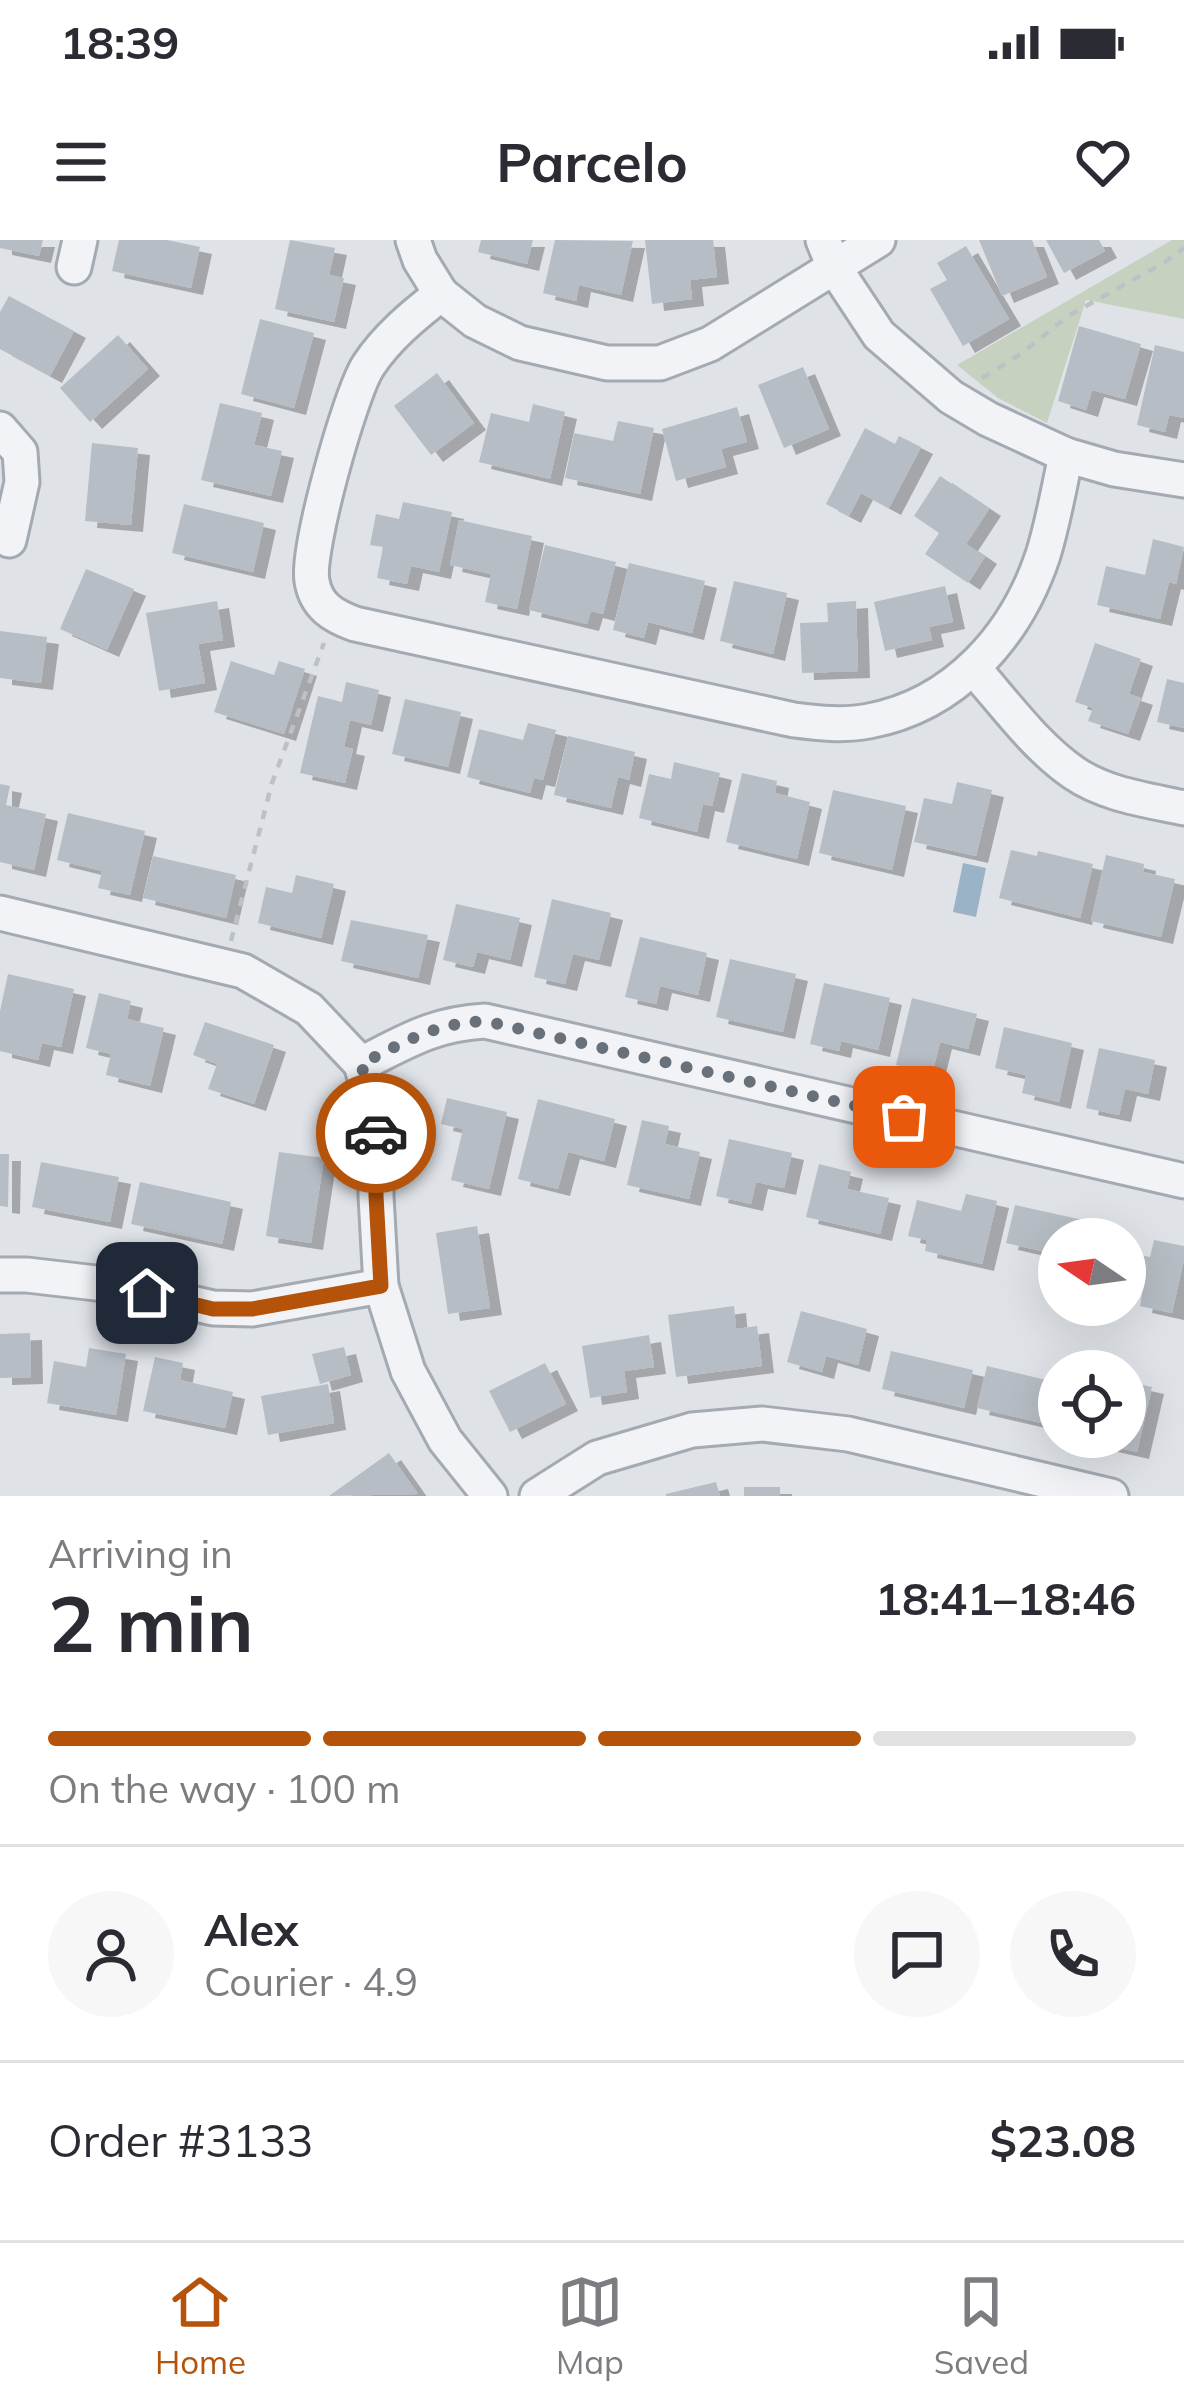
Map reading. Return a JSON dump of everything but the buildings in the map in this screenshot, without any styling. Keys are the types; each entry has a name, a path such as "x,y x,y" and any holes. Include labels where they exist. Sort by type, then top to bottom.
{"street":[{"path":"413,240 419,260 441,294 475,321 520,343 607,363 660,362 710,344 828,253 878,240"},
{"path":"828,253 879,335 951,397 1066,455 1114,470 1184,480"},
{"path":"441,294 407,320 367,368 345,421 312,558 312,582 328,610 355,624 794,720 868,721 922,704 974,669 1016,618 1043,555 1066,455"},
{"path":"0,429 20,452 22,482 9,540"},
{"path":"974,669 1043,748 1078,776 1122,794 1184,808"},
{"path":"0,913 243,971 309,1009 361,1064 376,1117 381,1286 417,1389 445,1440 490,1496"},
{"path":"361,1064 450,1023 485,1021 1184,1181"},
{"path":"0,1275 113,1285 213,1309 252,1309 381,1286"},
{"path":"537,1496 597,1458 692,1430 762,1424 848,1434 1111,1496"}],"path":[{"path":"951,397 1021,354 1068,316 1184,248"},
{"path":"230,946 272,783 328,610"}],"green space":[{"path":"1172,240 1184,240 1184,319 1086,300 1047,423 998,398 957,365"}],"water":[{"path":"963,863 986,868 976,917 953,912"}],"way so far":[{"path":"376,1133 361,1064 450,1023 485,1021 904,1117"}],"route":[{"path":"147,1293 213,1309 252,1309 381,1286 376,1133"}]}
